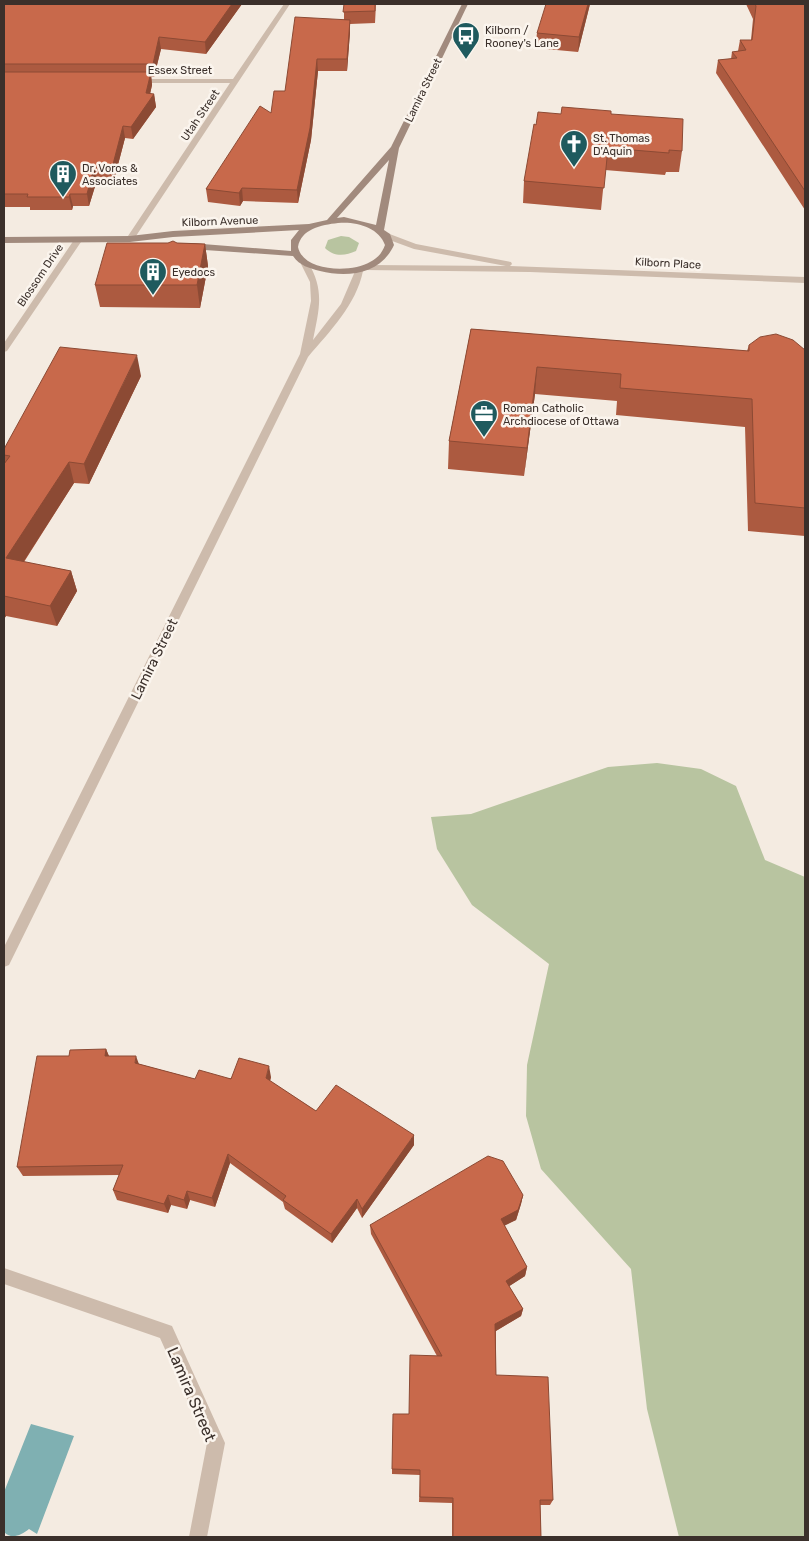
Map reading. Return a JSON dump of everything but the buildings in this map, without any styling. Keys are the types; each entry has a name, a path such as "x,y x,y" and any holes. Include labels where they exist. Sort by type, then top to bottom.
{"street":[{"name":"Utah Street","path":"130,239 287,4"},
{"name":"Lamira Street","path":"380,229 395,148 465,4"},
{"name":"Essex Street","path":"130,81 236,81"},
{"name":"Lamira Street","path":"330,221 395,148"},
{"name":"Kilborn Avenue","path":"4,240 130,239 173,234 310,227 330,221"},
{"path":"310,227 299,235 294,244 295,254 304,264 320,270 339,273 363,270 380,262 388,254 390,245 387,236 380,229 357,221 330,221"},
{"name":"Kilborn Place","path":"387,236 414,246 530,269"},
{"name":"Kilborn Avenue","path":"130,239 295,254"},
{"name":"Blossom Drive","path":"4,349 79,240"},
{"name":"Lamira Street","path":"304,264 314,282 316,301 304,356"},
{"name":"Kilborn Place","path":"363,270 530,269 805,280"},
{"name":"Lamira Street","path":"4,961 304,356 344,305 363,270"},
{"name":"Lamira Street","path":"4,1276 166,1332 216,1443 198,1537"}],"green space":[{"path":"341,236 349,237 359,243 356,251 340,255 332,253 325,248 328,240"},
{"path":"657,763 701,769 736,786 765,860 805,877 805,1537 679,1537 647,1409 631,1269 541,1169 526,1116 527,1065 549,964 472,905 437,849 431,817 471,814 608,767"}],"water":[{"path":"31,1424 74,1436 37,1534 29,1529 20,1535 10,1536 4,1532 4,1492"}],"place":[{"name":"Kilborn / Rooney's Lane","path":"466,60"},
{"name":"St. Thomas D'Aquin","path":"574,168"},
{"name":"Dr. Voros & Associates","path":"63,198"},
{"name":"Eyedocs","path":"153,296"},
{"name":"Roman Catholic Archdiocese of Ottawa","path":"484,438"}]}
